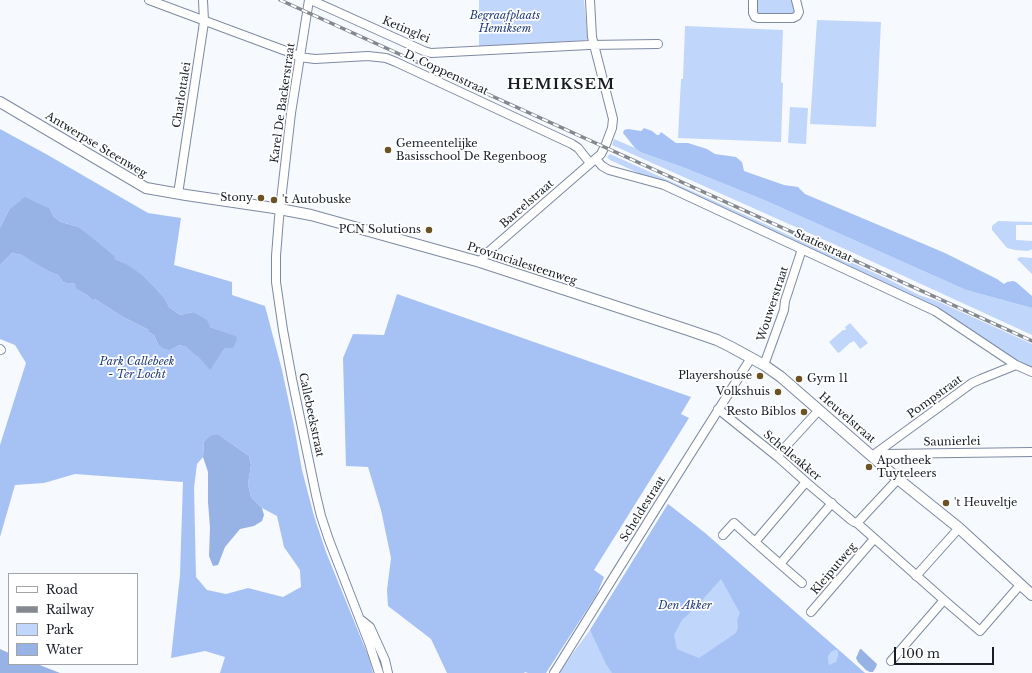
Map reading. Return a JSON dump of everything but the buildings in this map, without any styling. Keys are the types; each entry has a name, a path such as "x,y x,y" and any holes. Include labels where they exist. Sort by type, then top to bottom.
{"main road":[{"name":"Antwerpse Steenweg","path":"0,102 146,188 280,209"},
{"name":"Provincialesteenweg","path":"280,209 311,215 480,262 702,334 717,340 751,358"},
{"name":"Heuvelstraat","path":"751,358 781,377 872,456 959,528 1032,595"}],"street":[{"path":"149,0 299,57"},
{"name":"Charlottalei","path":"178,194 204,21 204,0"},
{"name":"Ketinglei","path":"310,0 431,53 594,44 658,44"},
{"name":"Karel De Backerstraat","path":"280,209 299,57 310,0"},
{"name":"Bareelstraat","path":"480,262 486,254 601,154 606,144 612,128 613,119 592,37 590,0"},
{"path":"753,0 753,13 755,17 758,18 793,18 797,16 798,12 796,0"},
{"name":"D. Coppenstraat","path":"299,57 315,58 368,56 386,58 572,144 593,161"},
{"name":"Statiestraat","path":"593,161 608,170 664,186 935,311 1016,365 1032,372"},
{"name":"Callebeekstraat","path":"280,209 276,256 276,282 289,365 316,495 329,540 359,619 370,643 379,673"},
{"name":"Wouwerstraat","path":"764,365 784,310 784,301 802,249"},
{"name":"Scheldestraat","path":"554,673 751,358"},
{"name":"Pompstraat","path":"872,456 972,383 1016,365"},
{"name":"Schelleakker","path":"718,409 777,456 980,631 1020,585"},
{"path":"777,456 820,410"},
{"name":"Saunierlei","path":"872,456 883,454 1032,452"},
{"path":"854,522 898,478"},
{"path":"755,542 806,482"},
{"path":"780,564 832,503"},
{"path":"723,535 734,523 802,583"},
{"path":"916,576 959,528"},
{"name":"Kleiputweg","path":"811,612 874,539"},
{"path":"891,660 944,600"},
{"name":"Callebeekstraat","path":"359,619 370,627 388,673"}],"green space":[{"name":"Begraafplaats Hemiksem","path":"479,0 584,0 588,40 479,47"},
{"path":"753,0 796,0 797,16 758,18"},
{"path":"817,20 881,22 876,127 810,124"},
{"path":"685,26 783,30 781,142 678,138 681,79 683,79"},
{"path":"790,107 808,108 806,144 788,143"},
{"path":"644,128 657,135 661,132 676,143 688,143 707,149 715,154 736,157 742,162 744,171 784,185 798,187 805,194 945,253 1004,284 1013,281 1016,282 1032,296 1032,308 966,290 764,200 685,168 640,152 623,133 624,130 628,129 641,131"},
{"name":"Park Callebeek - Ter Locht","path":"0,129 148,213 181,218 174,265 232,282 232,295 265,306 282,370 302,470 314,516 326,552 369,658 373,673 220,673 225,657 205,651 171,658 180,575 183,482 75,474 44,483 15,485 0,537 0,445 26,363 15,345 0,339 0,265 12,253 22,255 30,259 50,272 58,275 63,282 75,284 78,290 87,295 93,301 95,299 123,317 149,330 149,332 154,335 158,344 174,347 179,345 186,347 197,357 198,355 210,369 235,336 210,327 193,312 180,315 169,307 165,299 125,263 115,259 79,227 61,222 54,217 50,209 9,210 0,228","holes":["218,434 249,456 251,465 248,484 251,497 262,508 277,516 284,547 300,570 301,587 283,597 248,588 226,594 207,590 196,577 194,488 197,464 203,457 204,442"]},
{"path":"614,139 635,148 640,152 685,168 764,200 966,290 1032,308 1032,335 612,145"},
{"path":"610,154 816,248 888,279 919,295 937,301 1032,344 1032,370 1018,363 938,311 610,160 607,157"},
{"path":"998,221 1032,222 1032,225 1016,225 1016,240 1032,241 1032,249 1027,251 1007,248 992,230 992,226"},
{"path":"1020,257 1032,258 1032,274 1017,259"},
{"path":"397,294 691,397 681,414 689,418 594,570 604,577 597,594 546,673 447,673 431,639 388,606 387,590 391,558 381,510 368,467 346,466 343,358 353,334 384,335"},
{"path":"850,323 868,343 860,349 854,341 838,353 829,342 843,330 846,330 845,327"},
{"name":"Den Akker","path":"668,504 705,533 865,673 559,673 590,630"},
{"name":"Den Akker","path":"668,504 705,533 865,673 612,673 606,664 590,630","holes":["721,579 740,613 737,620 738,627 736,633 699,658 677,649 674,635 682,620","834,650 837,650 838,656 836,662 829,665 828,656"]}],"water":[{"path":"25,197 50,209 54,217 61,222 79,227 114,256 115,259 125,263 142,275 165,299 169,307 180,315 193,312 207,320 210,327 236,336 237,339 233,348 225,348 210,370 198,356 197,357 186,347 179,345 169,350 162,348 149,330 123,317 95,299 93,301 87,295 78,290 75,284 63,282 58,275 50,272 22,255 12,253 0,265 0,228 9,210"},
{"path":"218,434 249,456 251,465 248,484 251,497 262,508 264,515 262,521 254,526 240,529 225,547 218,565 213,566 209,556 210,528 208,472 203,457 204,442 210,436"},
{"path":"0,649 8,653 8,665 40,665 60,673 0,673"},
{"path":"860,649 877,664 873,672 866,670 858,662 856,658"}],"railway":[{"path":"280,0 1032,341"}],"place":[{"name":"Gemeentelijke Basisschool De Regenboog","path":"388,150"},
{"name":"Stony","path":"261,198"},
{"name":"'t Autobuske","path":"274,200"},
{"name":"PCN Solutions","path":"429,230"},
{"name":"Playershouse","path":"760,376"},
{"name":"Gym 11","path":"799,379"},
{"name":"Volkshuis","path":"778,392"},
{"name":"Resto Biblos","path":"804,412"},
{"name":"Apotheek Tuyteleers","path":"869,467"},
{"name":"'t Heuveltje","path":"946,503"}],"district":[{"name":"HEMIKSEM","path":"561,85"}]}
